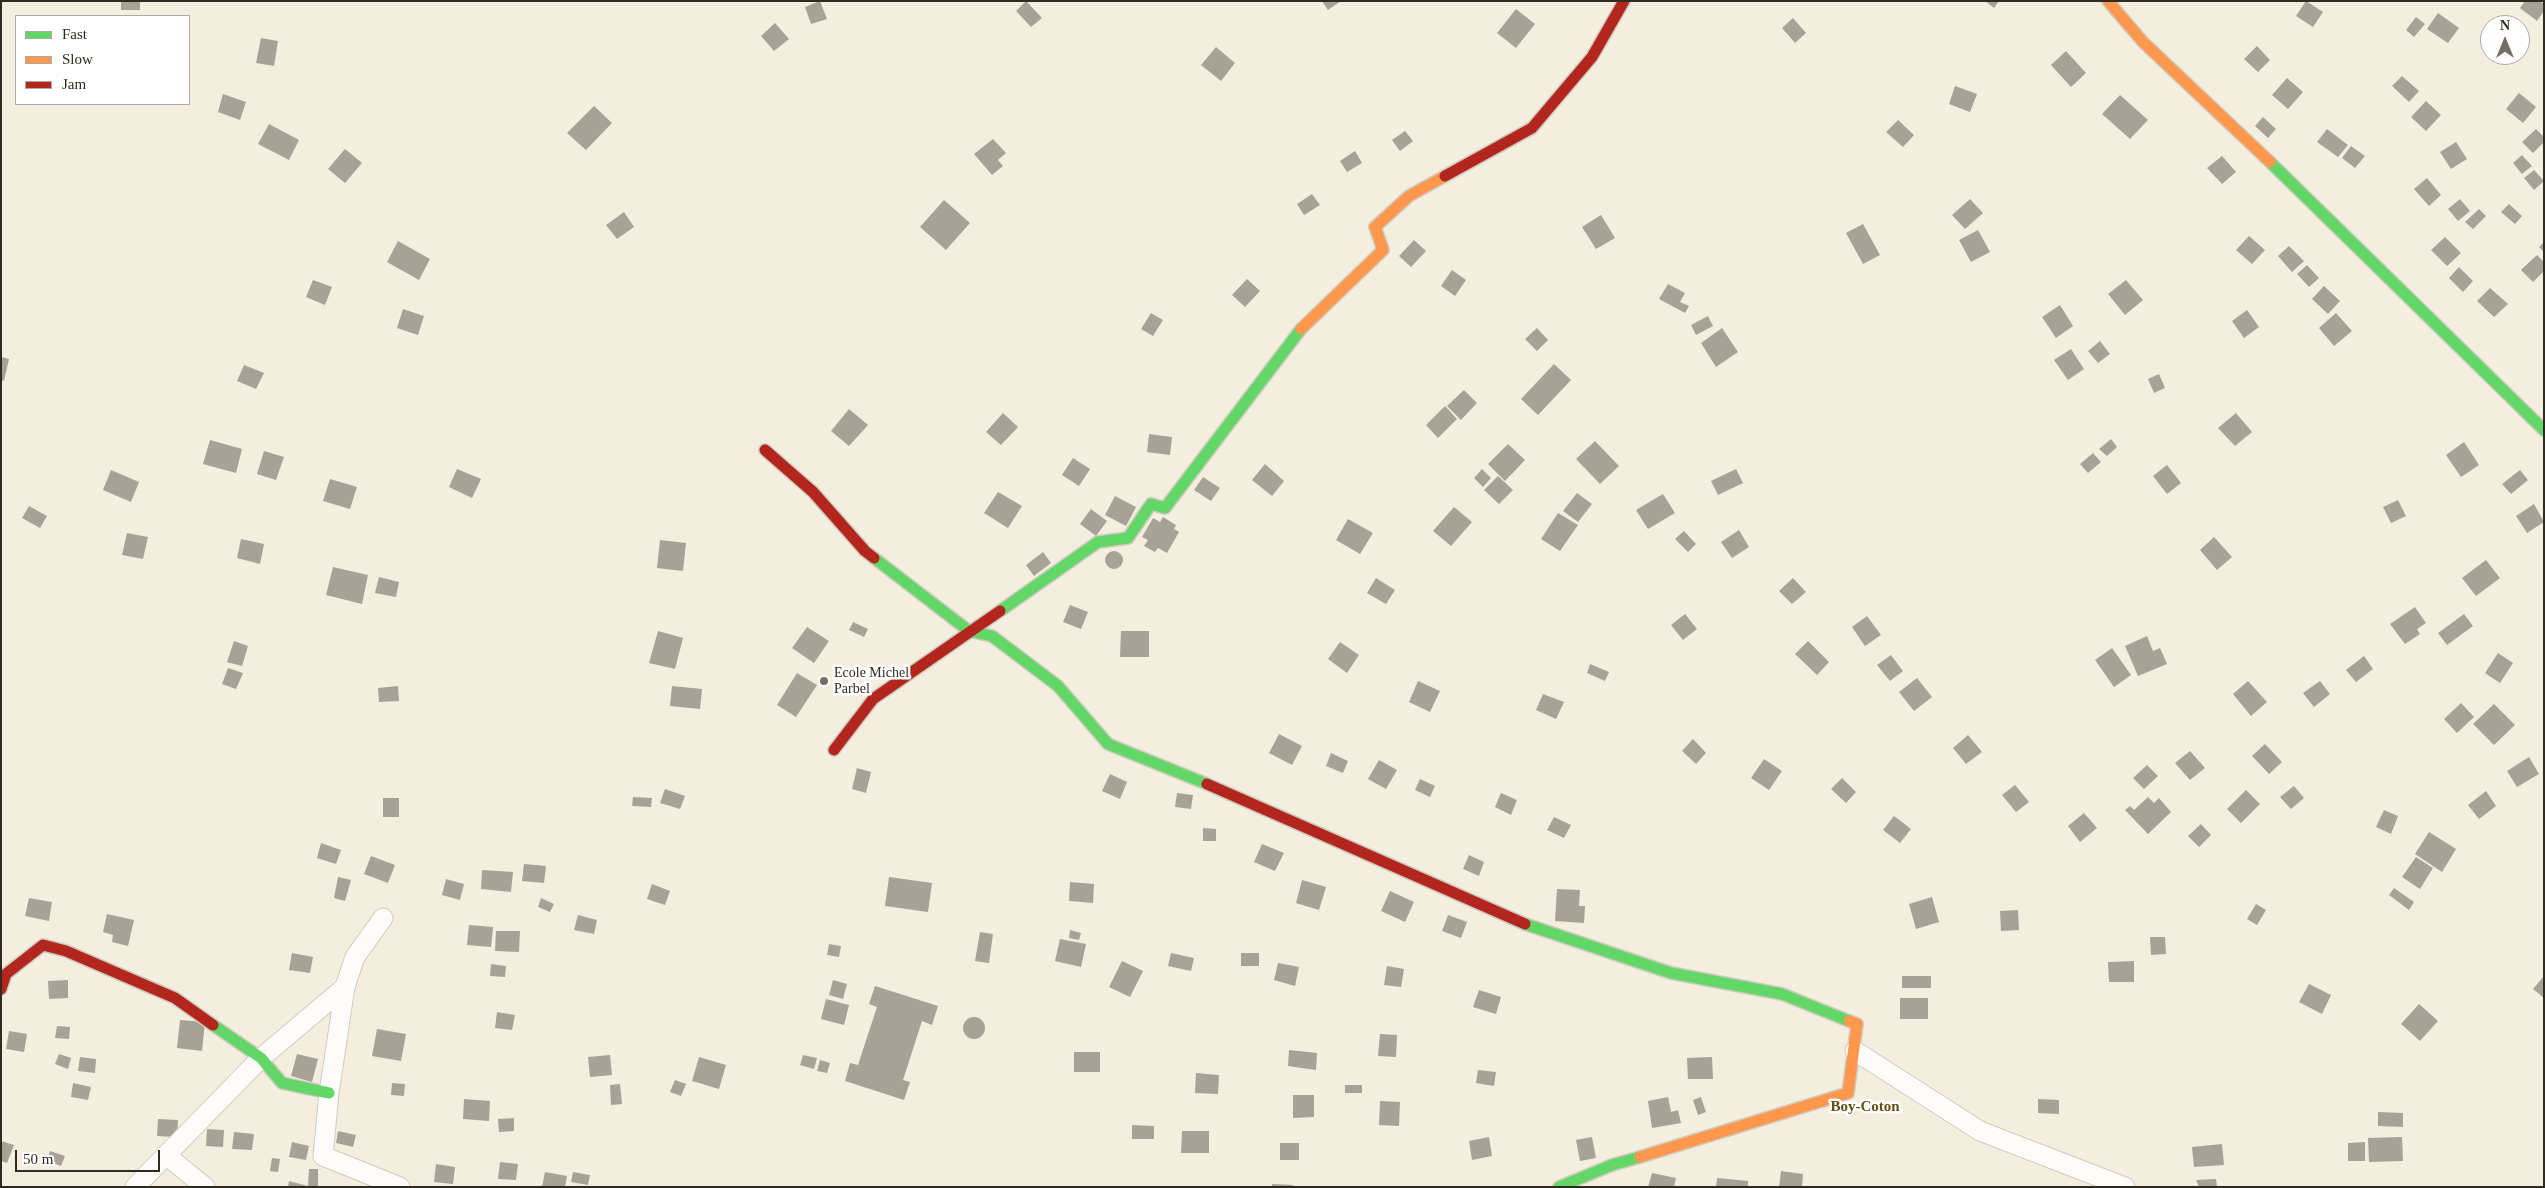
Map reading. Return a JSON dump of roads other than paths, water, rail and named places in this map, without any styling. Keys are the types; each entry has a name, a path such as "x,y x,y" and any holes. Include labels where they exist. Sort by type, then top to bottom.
{"street":[{"path":"834,750 874,699 1098,542 1128,538 1151,504 1165,508 1296,333 1383,250 1375,227 1408,196 1532,128 1592,57 1624,1"},
{"path":"2108,1 2143,42 2289,180 2544,430"},
{"path":"765,450 813,492 865,551 969,631 992,636 1058,686 1108,744 1188,776 1544,932 1671,973 1782,994 1857,1024 1855,1051 1848,1093 1612,1165 1559,1187"},
{"path":"383,918 355,957 345,987 329,1093 323,1156 400,1187"},
{"path":"1,989 6,974 43,945 66,951 176,998 261,1058 282,1083 329,1093"},
{"path":"135,1187 261,1058 345,987"},
{"path":"1855,1051 1980,1131 2125,1187"},
{"path":"166,1155 205,1187"}],"place":[{"name":"Ecole Michel Parbel","path":"824,681"}],"district":[{"name":"Boy-Coton","path":"1865,1107"}]}
